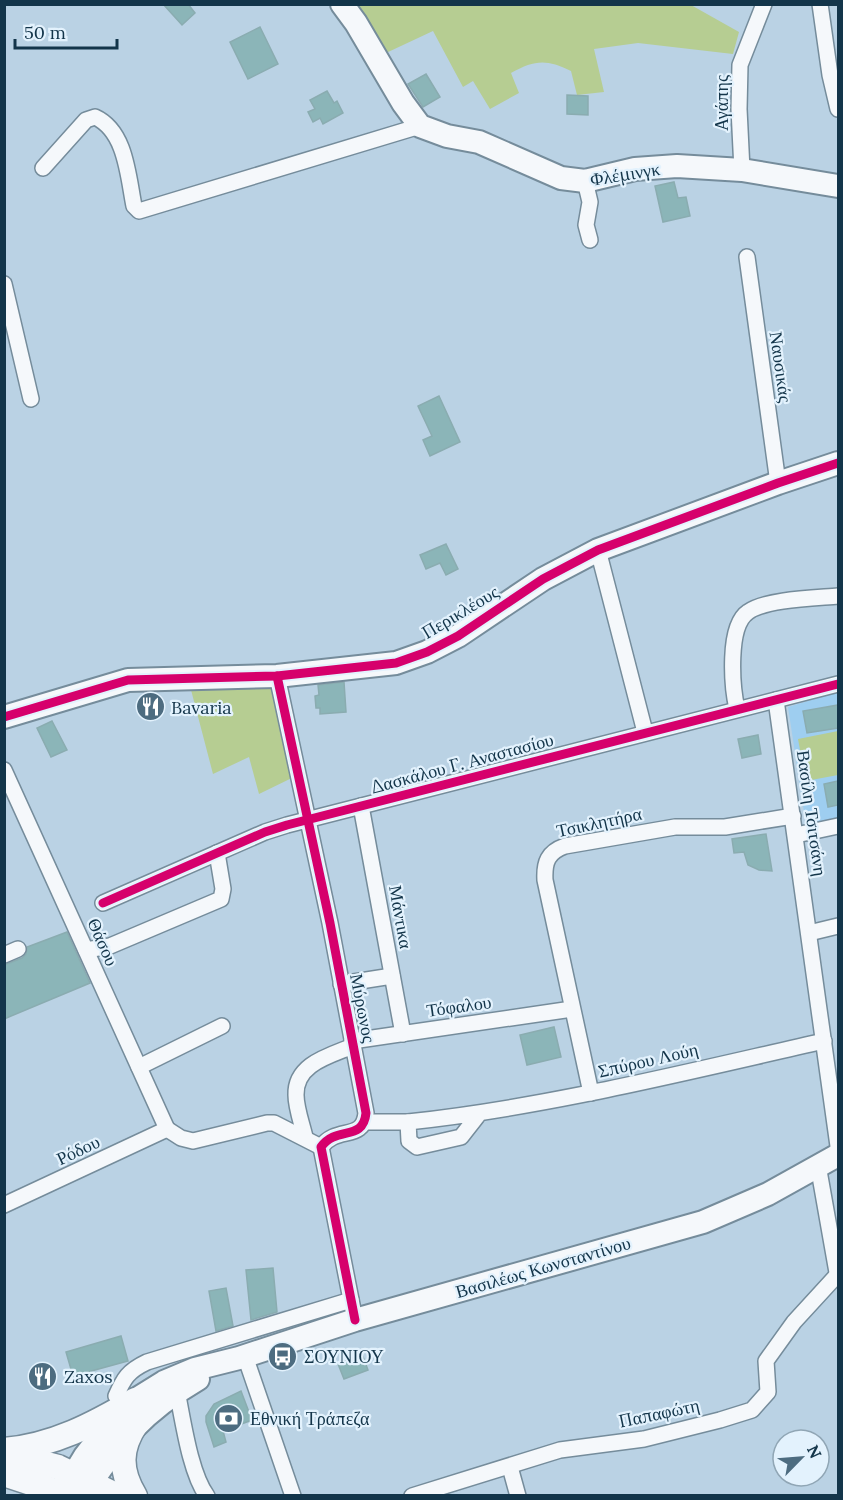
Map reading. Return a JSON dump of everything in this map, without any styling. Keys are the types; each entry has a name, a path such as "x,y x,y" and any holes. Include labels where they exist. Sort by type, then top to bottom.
{"main road":[{"path":"4,1452 64,1437 85,1428 126,1398"},
{"path":"135,1496 126,1479 122,1458 129,1434 136,1424"},
{"path":"4,1452 48,1465 74,1489"},
{"path":"4,1474 118,1496"},
{"path":"4,1482 17,1496"}],"street":[{"path":"43,168 86,120 95,117 104,121 122,147 134,206 139,211 420,126 403,103 357,23 342,4"},
{"name":"Αγάπης","path":"742,170 739,109 740,65 764,4"},
{"path":"820,4 830,75 838,109"},
{"name":"Φλέμινγκ","path":"420,126 479,142 561,178 585,181 634,169 678,166 742,170 838,186"},
{"path":"585,181 590,202 586,225 590,240"},
{"name":"Ναυσικάς","path":"747,257 778,483"},
{"path":"4,284 31,399"},
{"name":"Περικλέους","path":"4,717 128,680 277,676 396,663 427,652 458,636 543,579 598,550 838,463"},
{"path":"598,550 645,732"},
{"path":"737,709 732,670 734,642 744,615 757,607 838,596"},
{"name":"Μύρωνος","path":"277,676 353,1044 366,1113 365,1122"},
{"name":"Δασκάλου Γ. Αναστασίου","path":"103,903 265,832 838,684"},
{"name":"Βασίλη Τσιτσάνη","path":"776,700 838,1146"},
{"name":"Θάσου","path":"4,770 167,1130"},
{"name":"Μάντικα","path":"361,806 403,1034"},
{"name":"Τσικλητήρα","path":"591,1093 545,880 545,864 552,853 565,846 675,827 725,827 793,816"},
{"path":"796,834 838,826"},
{"path":"86,950 110,946 221,899 223,890 217,853"},
{"path":"809,933 838,926"},
{"path":"341,984 392,976"},
{"name":"Τόφαλου","path":"305,1137 296,1095 300,1074 310,1065 353,1044 403,1034 572,1009"},
{"path":"139,1067 222,1026"},
{"name":"Σπύρου Λούη","path":"365,1122 408,1122 479,1114 591,1093 824,1041"},
{"path":"408,1122 408,1141 417,1147 461,1137 479,1114"},
{"path":"126,1398 124,1378 147,1362 353,1310 321,1146 283,1126 267,1122 192,1141 167,1130"},
{"path":"321,1146 327,1139 358,1130 365,1122"},
{"name":"Ρόδου","path":"4,1205 167,1130"},
{"name":"Βασιλέως Κωνσταντίνου","path":"74,1489 136,1424 177,1392 242,1357 353,1310 703,1222 768,1194 838,1155"},
{"path":"818,1166 838,1276"},
{"name":"Παπαφώτη","path":"412,1496 560,1450 644,1439 752,1410 768,1392 766,1360 794,1322 838,1276"},
{"path":"242,1357 294,1496"},
{"name":"Βασιλέως Κωνσταντίνου","path":"74,1489 100,1435 126,1398 195,1368 242,1357"},
{"path":"177,1392 200,1486 207,1496"},
{"path":"510,1467 518,1496"}],"shaded area":[{"path":"838,692 838,818 806,825 788,707"}],"green space":[{"path":"355,5 691,5 739,32 733,54 638,43 594,49 604,92 577,95 571,71 554,64 534,63 511,73 519,93 490,109 473,81 463,87 433,31 386,53"},
{"path":"281,681 298,775 259,794 249,757 213,774 190,686"},
{"path":"838,731 838,775 806,781 798,739"}],"building":[{"path":"163,4 188,4 195,13 182,25"},
{"path":"260,27 278,64 248,79 230,42"},
{"path":"426,74 440,97 423,107 408,84"},
{"path":"327,91 334,103 337,101 343,113 323,124 320,118 313,122 308,112 315,109 310,100"},
{"path":"567,95 588,96 588,115 567,114"},
{"path":"674,182 678,198 686,197 690,216 663,222 655,186"},
{"path":"439,396 460,442 430,456 423,440 432,436 418,406"},
{"path":"446,544 458,569 446,575 440,563 426,569 420,555"},
{"path":"344,682 346,712 320,714 320,708 316,708 315,696 319,695 318,685"},
{"path":"838,705 838,728 807,733 803,711"},
{"path":"52,721 67,750 51,757 37,728"},
{"path":"758,735 761,754 742,758 738,739"},
{"path":"838,781 838,805 828,807 824,784"},
{"path":"766,834 772,871 759,870 748,865 744,852 734,853 732,839"},
{"path":"67,932 90,983 4,1019 4,965 22,958 26,954 27,947"},
{"path":"554,1027 561,1057 527,1065 520,1035"},
{"path":"273,1268 277,1312 251,1320 246,1270"},
{"path":"226,1288 233,1326 216,1331 209,1291"},
{"path":"121,1336 128,1361 73,1376 66,1352"},
{"path":"362,1354 368,1370 344,1379 338,1364"},
{"name":"Εθνική Τράπεζα","path":"241,1391 252,1420 223,1431 226,1442 214,1447 206,1416 214,1404"}],"cycle path":[{"path":"4,717 128,680 277,676 396,663 427,652 458,636 543,579 598,550 838,463"},
{"path":"277,676 330,923 366,1113 364,1122 355,1131 334,1136 321,1147 355,1320"},
{"path":"103,903 265,832 287,825 838,684"}],"place":[{"name":"Bavaria","path":"150,707"},
{"name":"ΣΟΥΝΙΟΥ","path":"283,1356"},
{"name":"Zaxos","path":"43,1376"},
{"name":"Εθνική Τράπεζα","path":"229,1418"}]}
